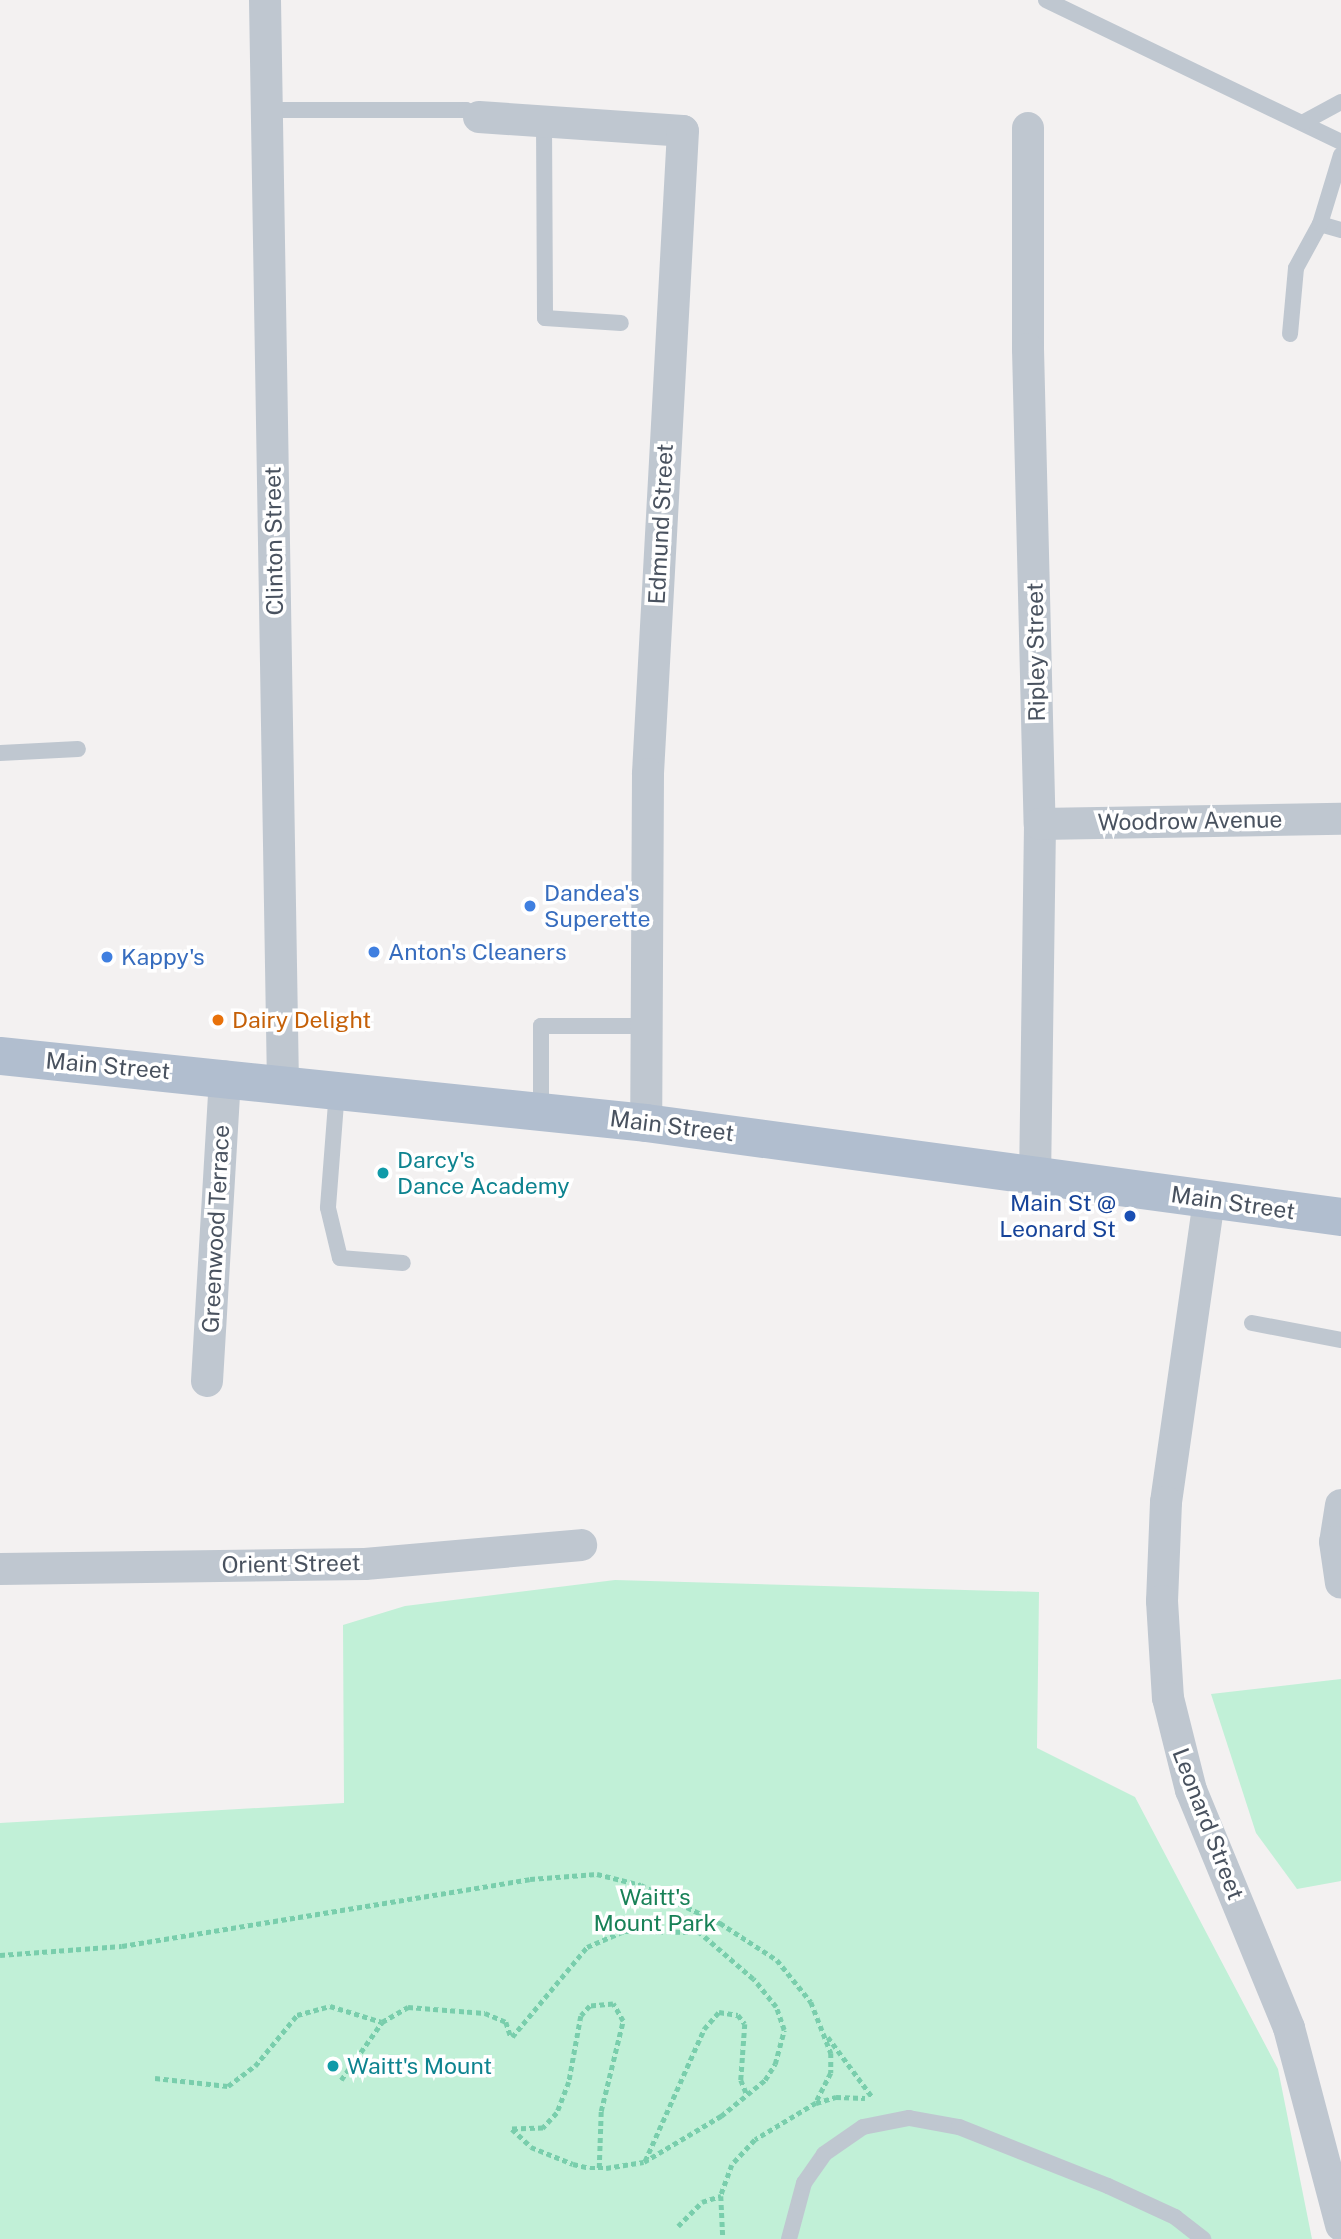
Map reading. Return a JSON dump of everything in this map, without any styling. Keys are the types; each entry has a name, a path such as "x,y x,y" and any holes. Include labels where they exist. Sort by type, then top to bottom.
{"main road":[{"name":"Main Street","path":"0,1056 283,1082 541,1110 1341,1217"}],"street":[{"name":"Clinton Street","path":"265,0 283,1082"},
{"name":"Edmund Street","path":"479,117 683,131 649,748 646,1123"},
{"name":"Ripley Street","path":"1028,128 1028,349 1040,824 1035,1176"},
{"name":"Woodrow Avenue","path":"1040,824 1341,818"},
{"name":"Greenwood Terrace","path":"206,1381 225,1077"},
{"name":"Leonard Street","path":"1209,1200 1166,1502 1162,1601 1168,1698 1180,1758 1199,1812 1293,2038 1341,2225"},
{"path":"1341,1505 1335,1542 1341,1583"},
{"name":"Orient Street","path":"0,1569 365,1564 582,1545"}],"lane":[{"path":"1046,0 1341,142"},
{"path":"1304,122 1341,102"},
{"path":"267,110 466,110 479,117"},
{"path":"544,122 545,318 621,323"},
{"path":"1290,334 1296,268 1320,224 1341,156"},
{"path":"1320,224 1341,230"},
{"path":"0,753 78,749"},
{"path":"541,1110 541,1026 646,1026"},
{"path":"338,1088 328,1208 340,1258 402,1263"},
{"path":"1252,1324 1341,1340"},
{"path":"789,2239 804,2183 824,2154 863,2127 909,2118 959,2127 1119,2190 1175,2217 1203,2239"}],"path":[{"path":"0,1955 122,1946 575,1874 618,1877 701,1913 777,1960 811,2002 831,2053 831,2073 816,2103 744,2149 728,2173 721,2196 723,2239"},
{"path":"695,1929 701,1913"},
{"path":"341,2080 382,2022 408,2007 485,2013 506,2022 512,2038 568,1966 599,1940 624,1931 695,1929 753,1979 781,2017 783,2042 775,2064 747,2095 644,2162 599,2168 573,2164 531,2147 512,2129 535,2130 553,2119 569,2082 581,2016 588,2007 603,2002 618,2008 623,2028 601,2111 599,2168"},
{"path":"155,2078 228,2086 255,2066 297,2015 330,2006 382,2022"},
{"path":"644,2162 704,2029 719,2012 738,2015 745,2024 741,2080 747,2095"},
{"path":"822,2029 876,2101"},
{"path":"678,2225 702,2202 721,2196"}],"green space":[{"name":"Waitt's Mount Park","path":"615,1580 1039,1592 1037,1748 1135,1797 1278,2069 1312,2239 0,2239 0,1823 344,1803 343,1625 405,1606"},
{"path":"1341,1679 1341,1881 1297,1889 1256,1833 1211,1694"}],"place":[{"name":"Dandea's Superette","path":"530,906"},
{"name":"Anton's Cleaners","path":"374,952"},
{"name":"Kappy's","path":"107,957"},
{"name":"Dairy Delight","path":"218,1020"},
{"name":"Darcy's Dance Academy","path":"383,1173"},
{"name":"Main St @ Leonard St","path":"1130,1216"},
{"name":"Waitt's Mount","path":"333,2066"}]}
